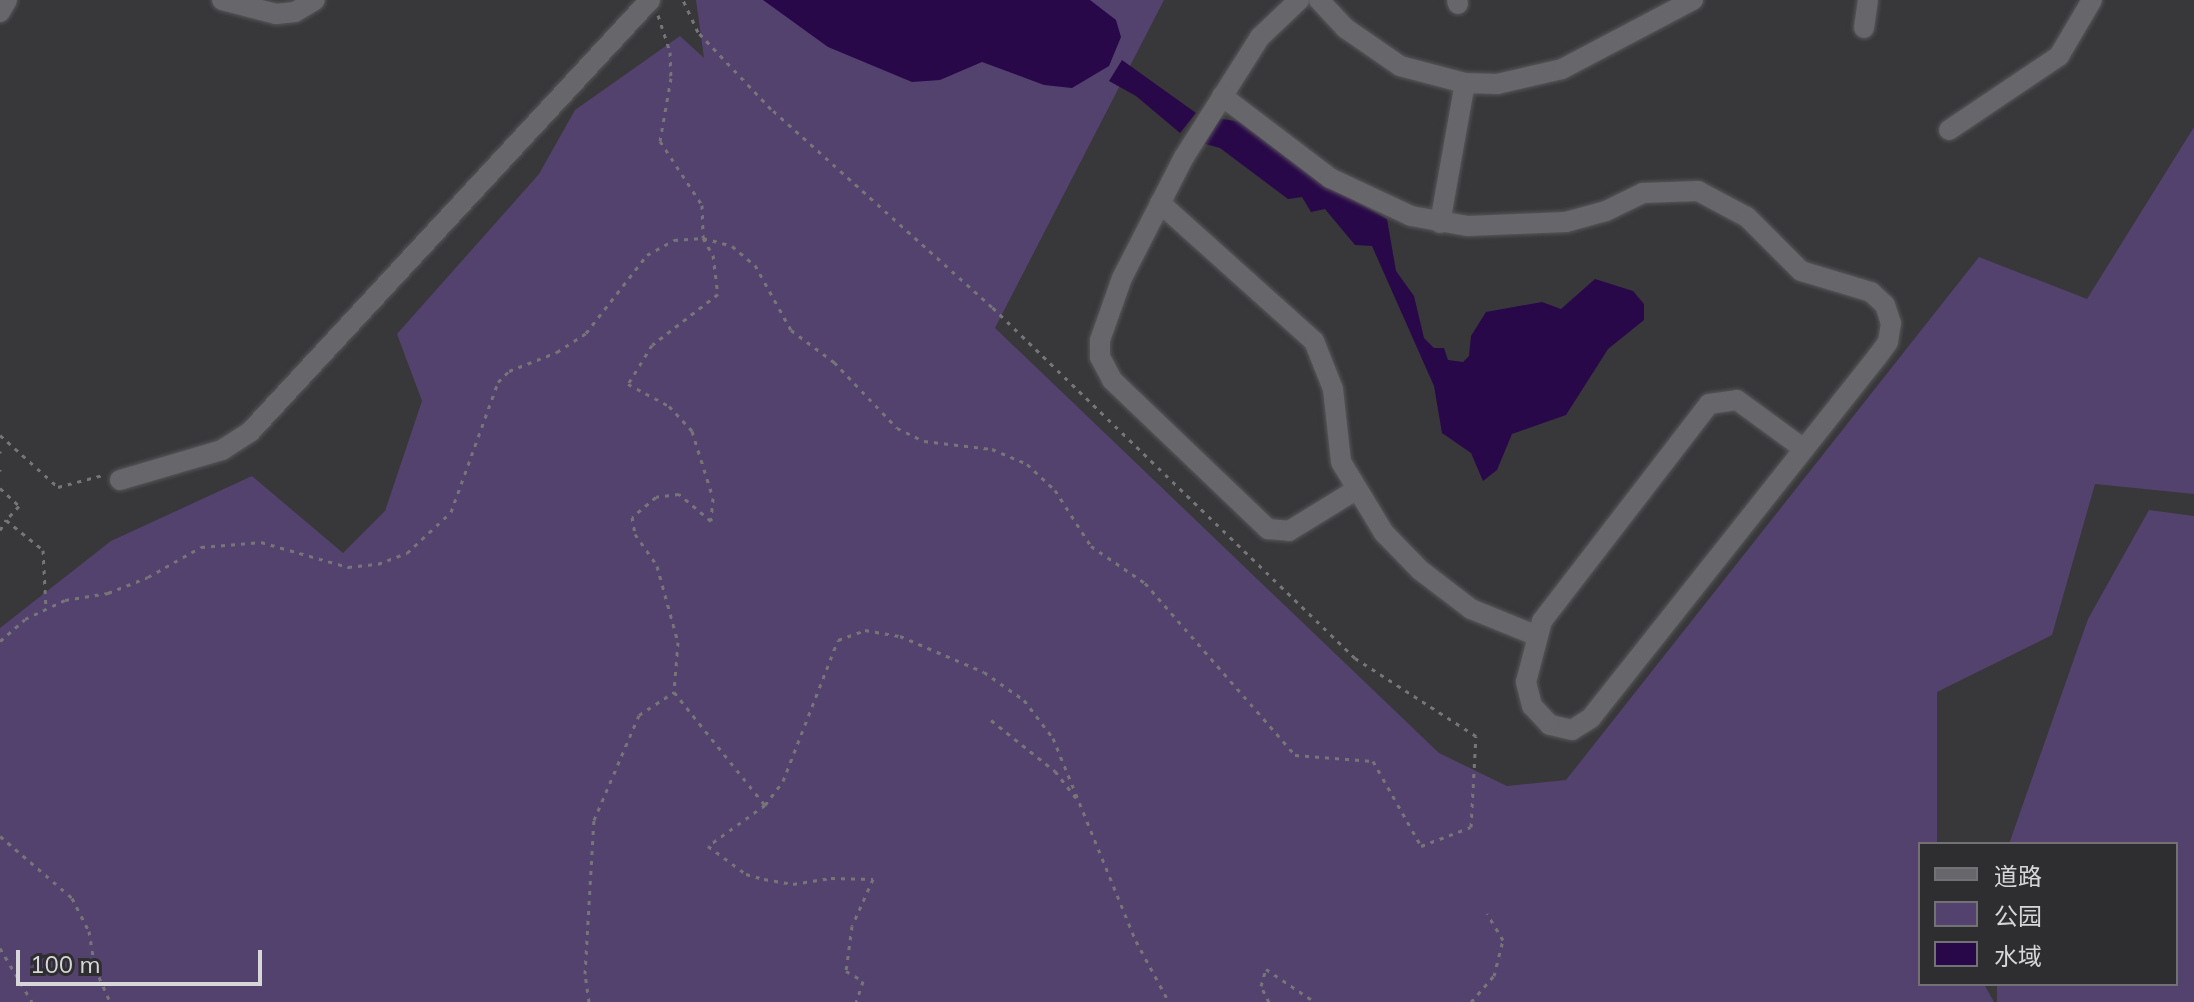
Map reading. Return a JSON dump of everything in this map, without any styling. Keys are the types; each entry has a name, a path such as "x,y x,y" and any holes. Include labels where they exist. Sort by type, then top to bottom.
{"street":[{"path":"0,12 7,0"},
{"path":"222,0 276,14 295,12 315,0"},
{"path":"1299,0 1260,37 1222,96 1160,203 1122,278 1100,340 1106,373 1268,529 1289,531 1354,491"},
{"path":"1319,0 1345,28 1400,66 1465,83 1530,79 1562,69 1693,0"},
{"path":"1864,28 1868,0"},
{"path":"1949,130 2059,56 2092,0"},
{"path":"120,480 222,450 250,432 654,7"},
{"path":"1440,223 1465,83"},
{"path":"1222,96 1356,194 1440,223 1497,227 1566,222 1606,211 1643,193 1670,188 1725,201 1801,271 1871,292 1885,305 1891,323 1888,342 1804,449 1582,726 1560,729 1532,706 1526,682 1535,635 1550,607 1709,404 1737,400 1804,449"},
{"path":"1160,203 1314,341 1333,389 1337,447 1354,491 1384,533 1438,585 1487,617 1535,635"}],"path":[{"path":"0,641 25,619 46,609 108,593 201,547 231,541 261,542 348,567 378,564 407,553 451,512 498,382 509,371 557,352 586,333 647,255 674,240 703,238 732,246 755,265 791,330 834,362 897,428 924,441 992,449 1027,464 1055,490 1091,546 1145,583 1295,755 1373,761 1421,846 1471,827 1476,736 1355,658 992,307 771,109 698,32 683,0"},
{"path":"654,7 670,52 671,78 660,141 702,205 703,238 713,255 718,294 652,345 628,384 669,406 692,431 713,498 711,521 679,494 656,497 632,517 635,534 657,566 678,642 674,692 765,805"},
{"path":"0,435 58,487 108,474 111,483 120,480"},
{"path":"0,488 19,506 0,530"},
{"path":"6,520 43,550 46,609"},
{"path":"856,1002 863,981 846,971 852,926 873,879 831,878 793,884 764,879 746,874 708,846 765,805 783,781 838,640 865,630 900,636 943,653 984,672 1024,700 1053,738 1136,941 1169,1002"},
{"path":"589,1002 585,974 594,820 639,715 674,692"},
{"path":"991,720 1055,771 1084,808"},
{"path":"0,836 47,870 72,898 89,931 95,968 110,1002"},
{"path":"1471,1002 1494,976 1503,940 1487,913"},
{"path":"0,948 32,1002"},
{"path":"1269,1002 1261,986 1266,969 1315,1002"}],"green space":[{"path":"696,0 1164,0 995,328 1439,753 1507,786 1566,780 1979,257 2087,299 2194,127 2194,494 2095,484 2052,635 1937,692 1937,842 1918,842 1918,986 1985,986 1994,1002 0,1002 0,628 111,541 252,476 343,553 385,511 422,401 397,334 539,174 575,110 680,36 704,58"},
{"path":"2149,510 2194,516 2194,1002 1997,1002 1997,986 2178,986 2178,842 2010,842 2088,619"}],"water":[{"path":"763,0 1090,0 1116,20 1121,37 1109,66 1072,88 1044,85 982,62 940,80 912,82 828,47"},
{"path":"1122,60 1196,113 1180,133 1136,96 1109,81"},
{"path":"1215,118 1243,122 1337,191 1387,219 1396,271 1414,296 1424,338 1434,348 1444,348 1448,360 1463,362 1469,356 1471,336 1486,312 1542,302 1561,309 1595,279 1633,291 1644,304 1644,320 1608,349 1566,415 1512,434 1497,470 1483,481 1471,453 1442,433 1434,386 1372,246 1355,245 1325,209 1311,212 1302,197 1288,199 1220,148 1198,142"}]}
